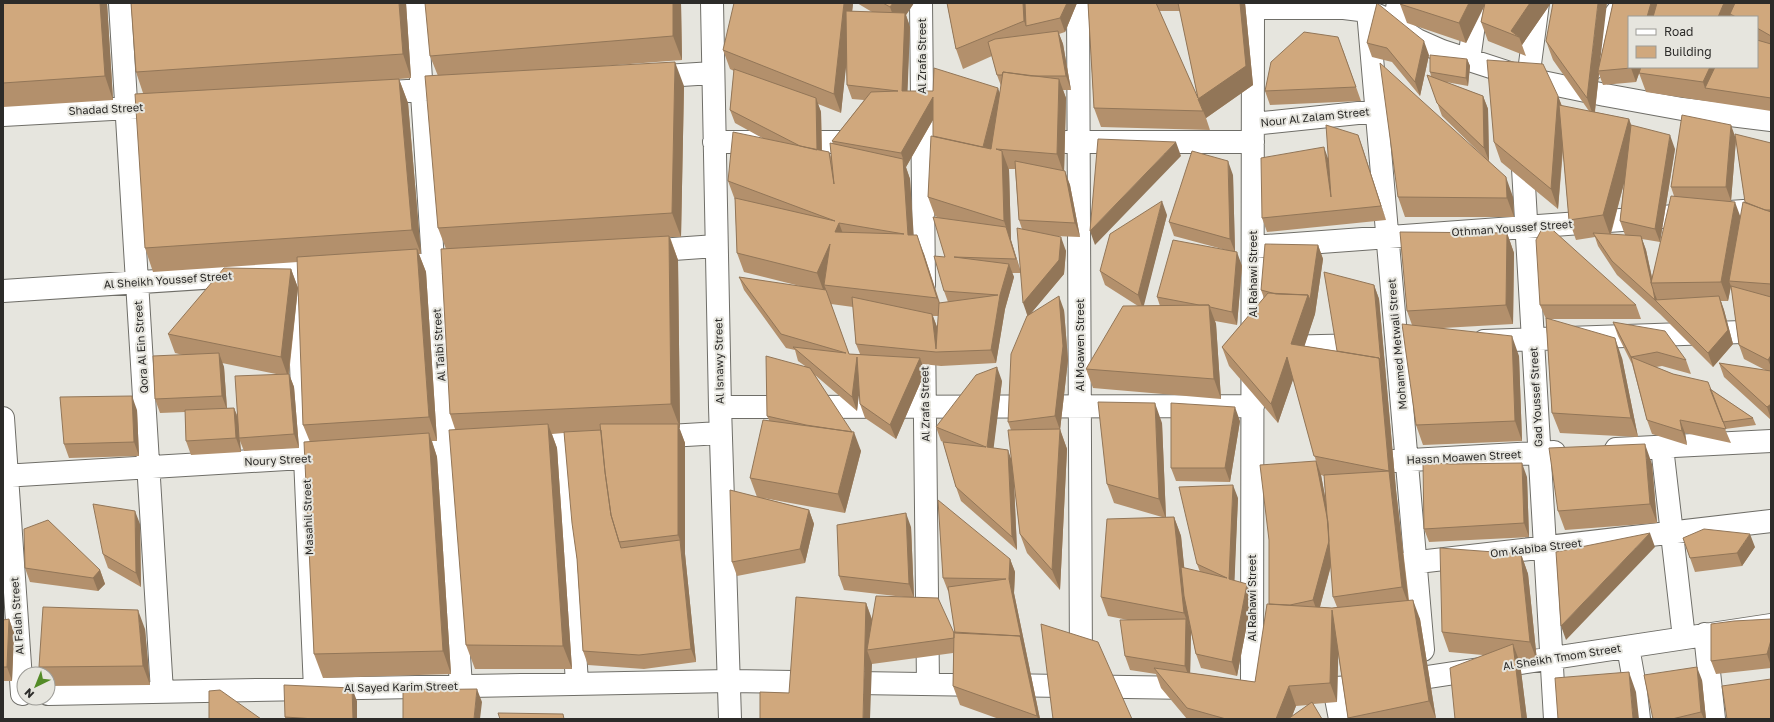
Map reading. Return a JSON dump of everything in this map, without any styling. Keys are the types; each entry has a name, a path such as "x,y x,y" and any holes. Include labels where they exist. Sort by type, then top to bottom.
{"street":[{"name":"Qora Al Ein Street","path":"120,3 162,692"},
{"name":"Al Taibi Street","path":"416,3 461,686"},
{"name":"Al Isnawy Street","path":"712,3 720,433 730,719"},
{"name":"Al Zrafa Street","path":"922,3 928,684"},
{"name":"Al Moawen Street","path":"1078,3 1081,686"},
{"path":"1394,25 1398,3"},
{"path":"1469,60 1477,3"},
{"path":"1519,99 1538,3"},
{"path":"1584,91 1610,20 1624,3"},
{"path":"1253,6 1344,8 1368,11 1382,17 1417,40 1442,51 1523,77 1584,91 1682,109 1771,120"},
{"name":"Al Rahawi Street","path":"1253,6 1253,581 1271,689"},
{"name":"Mohamed Metwali Street","path":"1368,11 1388,237 1407,343 1407,460 1425,677"},
{"path":"631,78 713,73"},
{"path":"352,95 476,87"},
{"name":"Shadad Street","path":"3,115 188,104"},
{"name":"Nour Al Zalam Street","path":"1048,142 1079,142 1253,133 1377,111"},
{"name":"Gad Youssef Street","path":"1520,131 1555,719"},
{"path":"714,142 946,142"},
{"name":"Othman Youssef Street","path":"1253,247 1771,209"},
{"path":"624,252 716,246"},
{"path":"370,268 489,260"},
{"name":"Al Sheikh Youssef Street","path":"3,291 346,269"},
{"name":"Masahil Street","path":"297,272 315,689"},
{"path":"1463,341 1771,330"},
{"path":"1253,348 1407,343"},
{"path":"720,407 1253,406"},
{"name":"Al Falah Street","path":"3,418 16,695"},
{"path":"383,453 720,433"},
{"name":"Hassn Moawen Street","path":"1376,462 1771,441"},
{"path":"563,443 577,684"},
{"path":"1662,447 1684,638"},
{"name":"Noury Street","path":"5,476 352,455"},
{"path":"1253,468 1276,466"},
{"name":"Om Kabiba Street","path":"1384,565 1771,521"},
{"path":"1253,581 1276,578"},
{"name":"Al Sheikh Tmom Street","path":"729,681 1222,689 1334,688 1365,686 1771,625"},
{"path":"1705,634 1714,719"},
{"path":"1628,647 1639,719"},
{"name":"Al Sayed Karim Street","path":"56,694 729,681"},
{"path":"1334,688 1340,719"}],"building":[{"path":"3,3 100,3 105,76 3,83"},
{"path":"131,3 399,3 403,54 136,72"},
{"path":"425,3 673,3 673,36 430,56"},
{"path":"734,3 844,3 834,94 723,50"},
{"path":"883,3 893,3 890,7"},
{"path":"947,3 1023,3 1024,21 956,49"},
{"path":"1025,3 1067,3 1060,18 1026,26"},
{"path":"1088,3 1156,3 1198,98 1178,3 1240,3 1246,66 1198,99 1203,111 1094,108"},
{"path":"1377,3 1424,41 1415,82 1387,48 1367,43"},
{"path":"1400,3 1469,3 1459,23"},
{"path":"1485,3 1530,3 1511,31 1519,37 1481,22"},
{"path":"1553,3 1598,3 1587,98 1546,41"},
{"path":"1613,3 1651,3 1647,16 1628,16 1628,68 1631,68 1598,71"},
{"path":"1657,3 1724,3 1718,16 1653,16"},
{"path":"1735,3 1771,3 1771,36 1758,29 1758,16 1734,16 1730,14"},
{"path":"846,11 905,13 902,91 933,91 934,68 998,88 983,147 933,136 933,97 901,153 832,141 871,92 898,91 847,85"},
{"path":"1058,31 1066,76 1031,76 1003,72 1002,75 997,75 988,42 995,39"},
{"path":"1304,32 1338,37 1356,87 1265,91 1271,62"},
{"path":"1758,40 1771,44 1771,98 1705,88 1715,68 1758,68"},
{"path":"1430,55 1467,59 1466,78 1430,72"},
{"path":"1487,60 1543,64 1558,96 1551,189 1494,142"},
{"path":"675,62 672,213 438,228 425,76"},
{"path":"1380,63 1506,177 1507,198 1398,197"},
{"path":"1641,68 1710,68 1703,82 1639,73"},
{"path":"734,69 816,98 817,150 800,146 730,110"},
{"path":"1003,72 1059,79 1057,154 996,149 1002,151 1004,221 928,197 931,136 991,149"},
{"path":"1427,75 1483,96 1484,148 1437,103"},
{"path":"399,79 412,230 145,248 135,94"},
{"path":"1559,105 1629,119 1603,215 1569,220"},
{"path":"1682,115 1731,125 1726,187 1671,187"},
{"path":"1326,125 1358,135 1381,206 1262,218 1261,158 1324,147 1331,197"},
{"path":"1631,125 1670,135 1655,229 1620,221"},
{"path":"733,132 829,152 834,184 830,143 903,159 908,235 917,235 937,298 824,285 830,244 817,273 737,253 735,198 835,221 728,181","holes":["839,223 904,234 835,232"]},
{"path":"1735,134 1771,143 1771,210 1765,210 1745,202"},
{"path":"1098,139 1176,142 1090,231"},
{"path":"1192,151 1228,161 1230,239 1169,222"},
{"path":"1015,161 1065,171 1075,223 1019,220"},
{"path":"1671,196 1735,202 1721,282 1651,283"},
{"path":"1162,201 1138,295 1100,271 1110,234"},
{"path":"1743,202 1771,212 1771,284 1729,281"},
{"path":"933,217 1006,227 1016,259 954,257 1009,264 1000,295 991,350 936,352 856,344 852,297 932,314 936,349 939,303 998,295 944,291 934,256 945,257"},
{"path":"1545,223 1636,305 1540,305 1536,240"},
{"path":"1017,228 1061,237 1059,260 1023,303"},
{"path":"1400,232 1507,233 1506,305 1407,311"},
{"path":"1593,233 1641,236 1655,300 1612,261"},
{"path":"669,236 671,404 450,414 441,249"},
{"path":"1173,240 1237,252 1232,312 1210,307 1209,305 1199,305 1157,297"},
{"path":"1265,244 1318,245 1310,300 1308,295 1276,294 1261,290"},
{"path":"417,249 429,417 303,425 297,257"},
{"path":"224,268 291,269 281,357 168,334"},
{"path":"1324,272 1374,285 1381,363 1379,358 1337,351"},
{"path":"739,277 826,290 849,354 920,358 890,425 860,404 857,357 852,397 793,347 846,353 781,334"},
{"path":"1731,286 1771,297 1771,355 1768,360 1739,345"},
{"path":"1268,293 1308,295 1291,344 1379,358 1389,471 1314,456 1287,357 1271,404 1222,347"},
{"path":"1059,296 1063,346 1055,416 1008,422 1011,354 1027,316"},
{"path":"1719,296 1728,330 1708,353 1655,300"},
{"path":"1209,305 1214,379 1086,369 1123,306"},
{"path":"1546,318 1615,338 1631,418 1552,413"},
{"path":"1613,322 1665,331 1686,360 1657,352 1631,357"},
{"path":"1402,324 1512,336 1515,421 1416,425"},
{"path":"219,353 222,396 155,399 153,356"},
{"path":"766,356 810,368 852,432 806,425 767,416"},
{"path":"1631,357 1673,374 1708,382 1726,429 1680,420 1682,431 1647,420"},
{"path":"1719,363 1771,371 1771,404 1767,407"},
{"path":"997,367 987,447 1008,450 1012,537 956,487 943,442 986,447 936,427 976,375"},
{"path":"289,374 294,434 239,438 235,376"},
{"path":"1710,389 1753,418 1723,422"},
{"path":"132,396 134,442 64,444 60,397"},
{"path":"1098,402 1155,403 1159,499 1107,484"},
{"path":"1171,403 1235,407 1225,468 1171,468"},
{"path":"234,408 236,438 186,441 185,410"},
{"path":"763,420 854,432 838,494 750,478"},
{"path":"548,424 563,646 466,645 449,430"},
{"path":"600,424 678,424 678,535 619,542 611,515"},
{"path":"1060,429 1052,570 1020,534 1008,430"},
{"path":"601,430 611,515 621,548 680,540 691,649 639,655 583,651 577,559 572,523 564,432"},
{"path":"429,433 443,651 314,654 304,442"},
{"path":"1645,444 1650,504 1558,511 1549,448"},
{"path":"1316,461 1328,522 1329,541 1313,600 1290,605 1269,604 1269,540 1260,465"},
{"path":"1423,462 1451,464 1522,463 1524,523 1424,529"},
{"path":"1389,471 1402,587 1333,597 1324,475"},
{"path":"1233,485 1229,579 1247,584 1232,662 1196,654 1184,596 1181,567 1227,578 1197,564 1179,487"},
{"path":"730,490 809,510 800,549 732,562"},
{"path":"938,500 1010,559 1009,579 1022,642 1020,636 955,633 948,587 1006,579 943,578"},
{"path":"93,504 135,511 136,573 103,554"},
{"path":"906,513 909,584 839,576 837,525"},
{"path":"1174,517 1184,613 1101,597 1107,519"},
{"path":"48,520 100,570 93,578 25,568 24,529"},
{"path":"1704,529 1750,534 1737,553 1690,558 1683,538"},
{"path":"1650,533 1561,626 1556,552"},
{"path":"1440,548 1521,554 1530,642 1442,632"},
{"path":"876,596 938,598 954,633 954,638 867,650"},
{"path":"796,597 866,603 863,719 760,719 760,692 789,693"},
{"path":"1413,600 1429,701 1348,718 1332,610 1330,683 1289,686 1276,719 1226,719 1187,708 1154,668 1255,682 1267,604 1332,608"},
{"path":"43,607 138,610 143,666 39,666"},
{"path":"9,619 7,667 3,667 3,620"},
{"path":"1186,619 1185,666 1125,656 1120,620"},
{"path":"1771,619 1771,640 1767,654 1711,661 1711,624"},
{"path":"1041,624 1098,642 1132,719 1053,719"},
{"path":"954,632 1020,636 1037,716 953,686"},
{"path":"1513,644 1522,719 1455,719 1450,668"},
{"path":"1697,667 1701,712 1672,719 1653,719 1644,675"},
{"path":"1629,672 1633,719 1558,719 1555,678"},
{"path":"1771,679 1771,719 1727,719 1722,686"},
{"path":"284,685 352,688 353,719 285,717"},
{"path":"477,689 474,719 403,719 403,690"},
{"path":"220,690 261,719 209,719 209,691"},
{"path":"1312,702 1322,719 1288,719"},
{"path":"498,713 563,714 564,719 500,719"}]}
